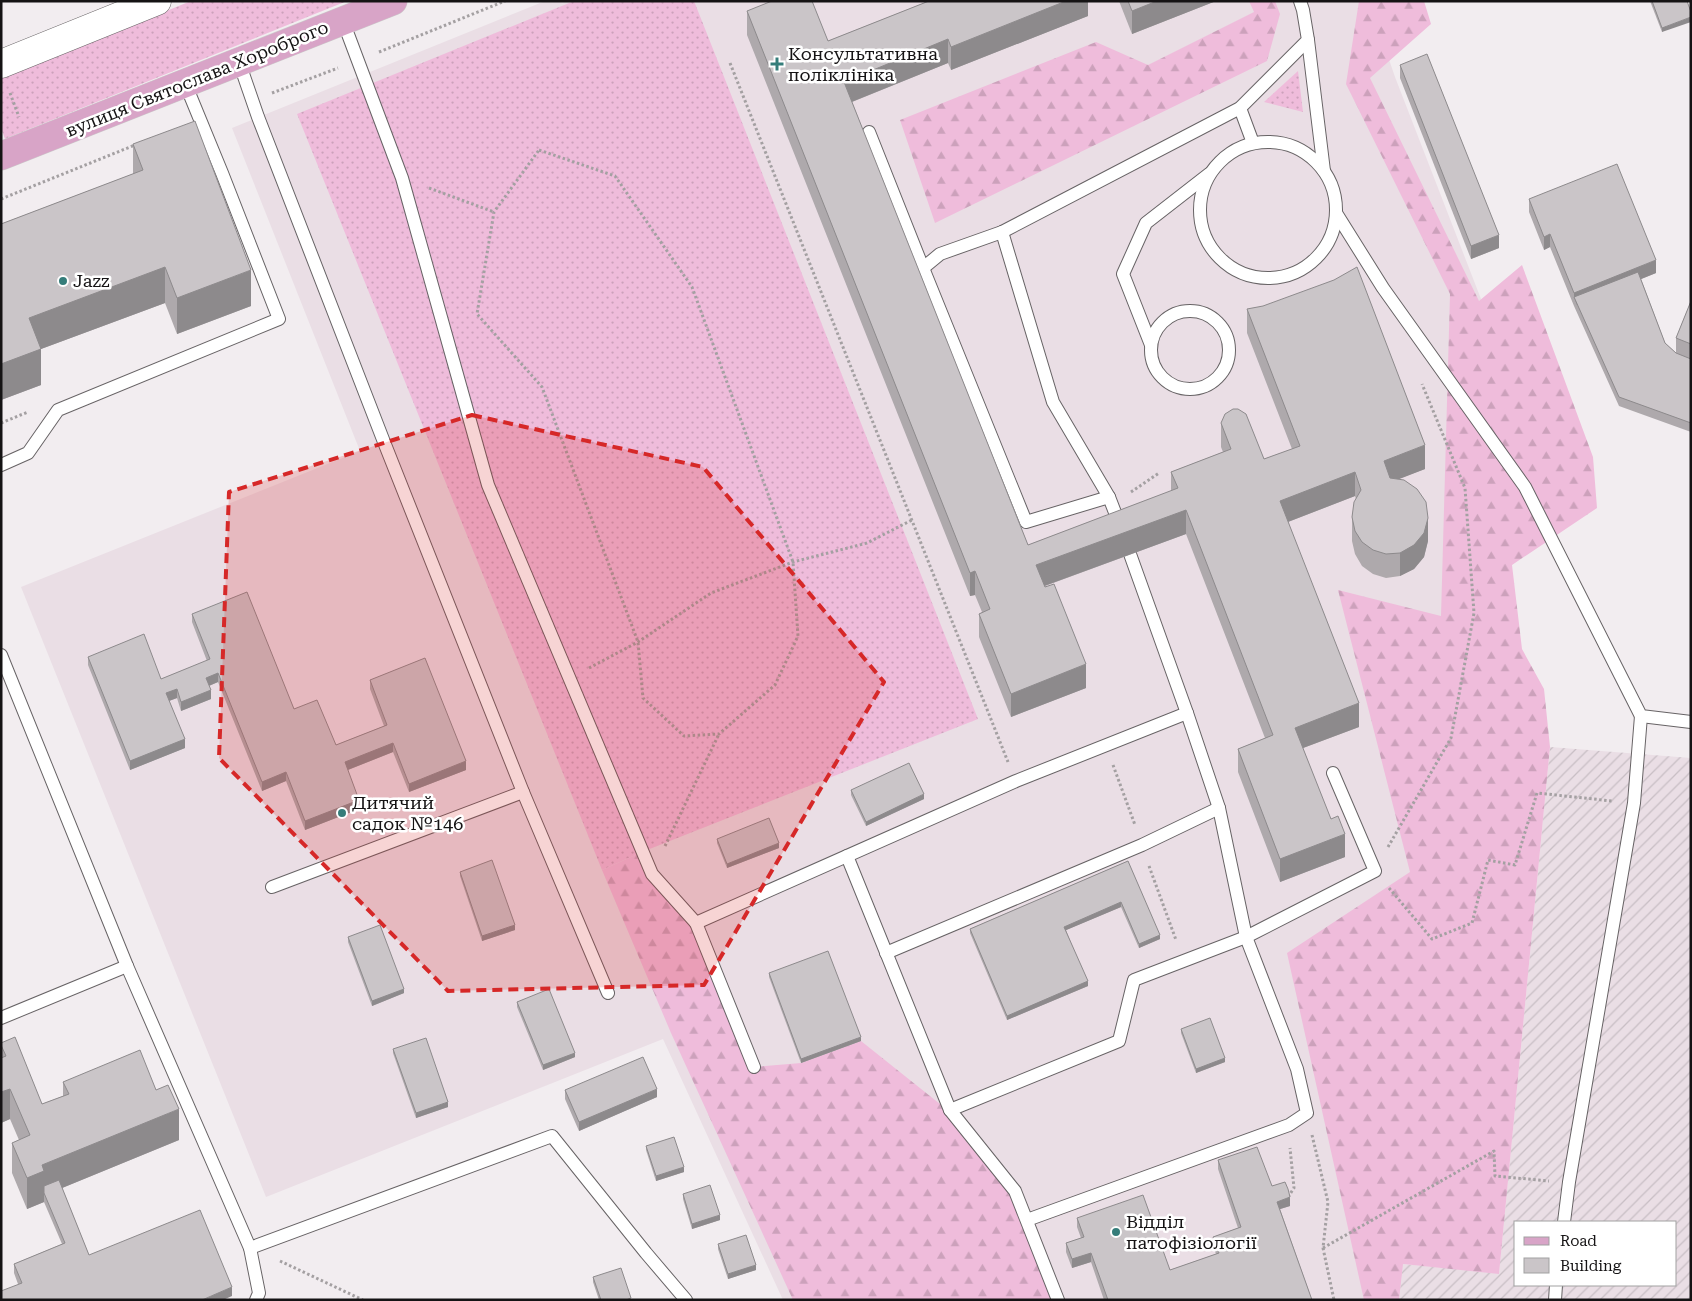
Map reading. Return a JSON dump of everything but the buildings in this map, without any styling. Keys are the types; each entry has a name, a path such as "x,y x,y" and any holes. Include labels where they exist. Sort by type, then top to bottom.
{"main road":[{"name":"вулиця Святослава Хороброго","path":"1,156 393,1"}],"street":[{"path":"5,77 157,1"}],"lane":[{"path":"1300,1 1308,40 1324,171"},
{"path":"343,21 402,178 488,485 652,874 696,923 754,1067"},
{"path":"923,268 940,254 1002,232 1240,108 1308,40"},
{"path":"239,62 258,117 384,442 523,792 608,993"},
{"path":"1,464 28,453 58,410 279,319 185,83"},
{"path":"1240,108 1253,144"},
{"path":"870,132 1026,522 1109,497"},
{"path":"1151,345 1155,333 1163,322 1174,314 1186,311 1200,312 1212,318 1222,327 1227,339 1229,352 1226,364 1220,375 1210,383 1199,388 1186,389 1174,386 1164,379 1156,370 1152,358 1151,345 1123,274 1146,223 1239,148 1253,144 1273,142 1293,146 1310,156 1324,171 1334,191 1336,213 1332,236 1320,255 1302,269 1281,278 1258,278 1236,271 1218,257 1205,238 1200,216 1202,193 1211,172"},
{"path":"1336,213 1382,288 1525,488 1641,716 1634,803 1569,1182 1564,1221"},
{"path":"1002,232 1054,402 1109,497 1122,533"},
{"path":"1027,1220 1288,1124 1307,1113 1297,1069 1246,937 1219,808 1130,554"},
{"path":"1,655 127,966 250,1248 259,1298"},
{"path":"696,923 1016,781 1187,713"},
{"path":"1641,716 1691,722"},
{"path":"950,1110 1119,1041 1134,980 1246,937 1375,871 1333,773"},
{"path":"272,886 523,792"},
{"path":"886,953 1142,845 1219,808"},
{"path":"847,856 950,1110 1016,1191 1058,1300"},
{"path":"1,1018 127,966"},
{"path":"250,1248 552,1136 686,1300"},
{"path":"1555,1300 1556,1286"}],"path":[{"path":"730,63 1016,781"},
{"path":"5,77 30,145"},
{"path":"652,874 719,734 775,685 798,636 793,562 692,287 615,176 539,150 494,212 477,314 542,387 638,642 643,698 684,736 719,734"},
{"path":"402,178 494,212"},
{"path":"1375,871 1451,738 1474,613 1465,488 1420,379"},
{"path":"1,423 28,412"},
{"path":"1125,496 1159,473"},
{"path":"569,678 638,642 711,593 793,562 867,543 912,520"},
{"path":"1363,877 1390,888 1432,939 1472,923 1488,860 1515,865 1537,793 1634,803"},
{"path":"1307,1113 1328,1202 1323,1248 1334,1300"},
{"path":"1288,1124 1294,1188 1288,1198"},
{"path":"1323,1248 1494,1151 1495,1176 1569,1182"},
{"path":"250,1248 363,1300"}],"highlighted area":[{"path":"472,415 703,467 884,682 704,985 448,991 219,758 229,492"}],"shaded area":[{"path":"545,1 1369,1 1395,77 1555,490 1491,559 1399,1300 783,1300 663,1039 266,1197 21,587 360,451 232,128"},
{"path":"1550,747 1691,758 1691,1300 1399,1300 1403,1264 1499,1273"}],"green space":[{"path":"191,1 347,1 5,139 1,128 1,78"},
{"path":"574,1 694,1 978,719 642,852 602,870 297,114"},
{"path":"1249,1 1275,1 1280,14 1267,61 935,223 900,120 1096,42 1148,65 1254,12"},
{"path":"1359,1 1424,1 1431,24 1370,78 1479,301 1522,265 1593,457 1597,508 1512,565 1522,649 1544,689 1550,747 1499,1274 1403,1264 1399,1300 1364,1300 1287,953 1410,872 1338,590 1441,616 1450,294 1346,84"},
{"path":"1298,71 1303,112 1264,102"},
{"path":"642,852 696,923 754,1067 801,1063 861,1041 955,1116 1015,1191 1058,1300 793,1300 671,1033 602,870"}],"place":[{"name":"Консультативна поліклініка","path":"777,64"},
{"name":"Jazz","path":"63,281"},
{"name":"Дитячий садок №146","path":"342,813"},
{"name":"Відділ патофізіології","path":"1116,1232"}]}
